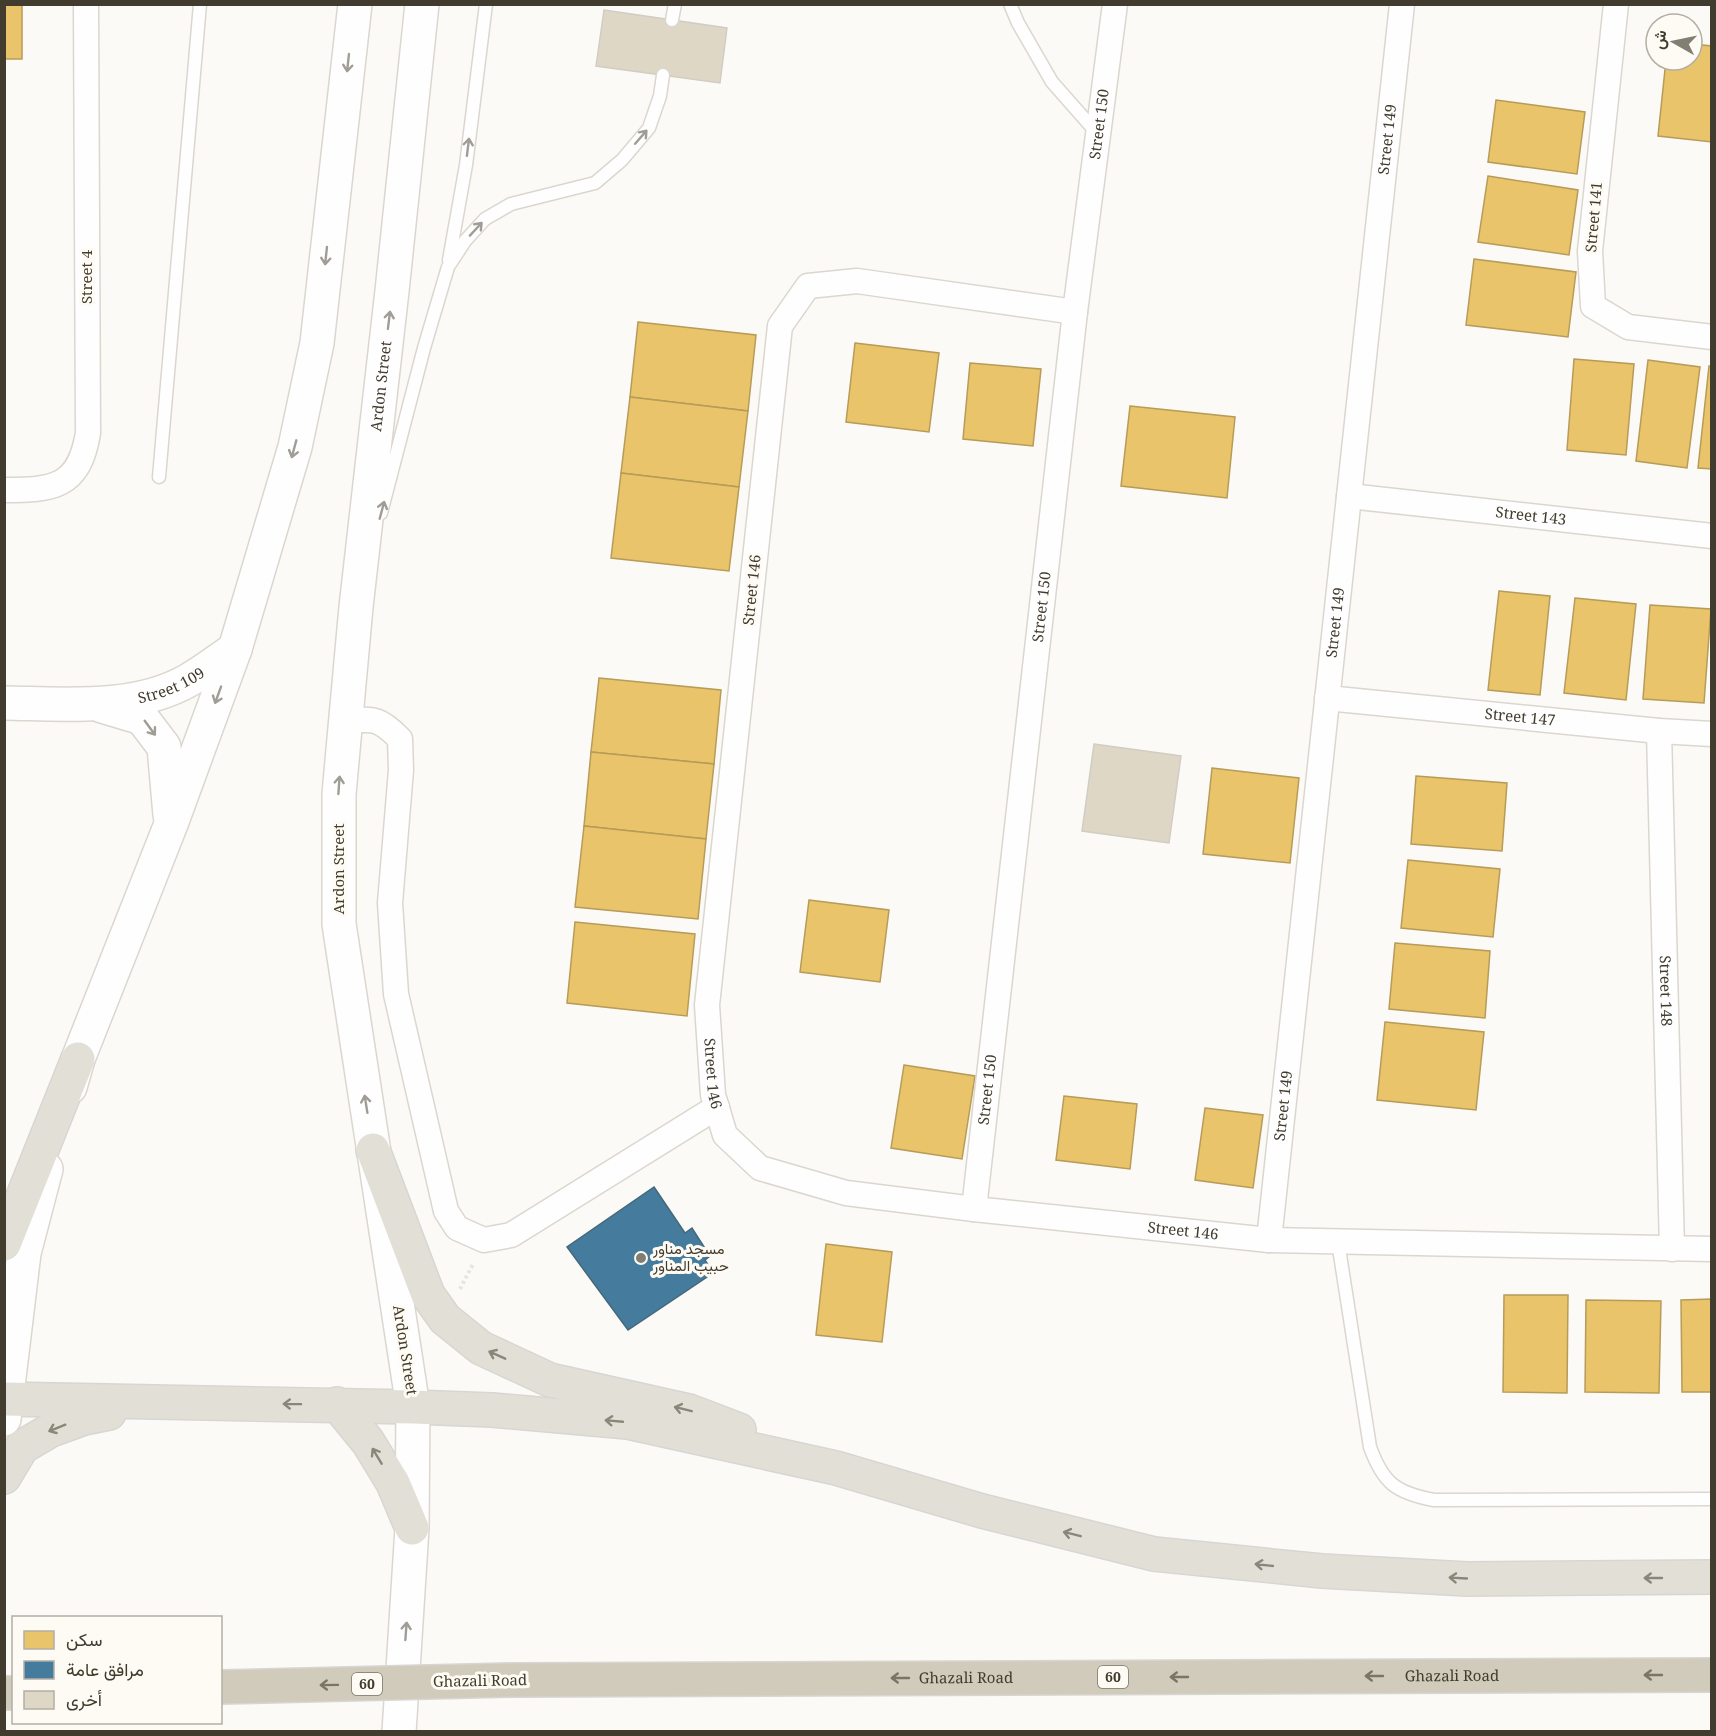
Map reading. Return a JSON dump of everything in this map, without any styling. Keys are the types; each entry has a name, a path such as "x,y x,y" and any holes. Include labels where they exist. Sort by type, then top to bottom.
{"highway":[{"name":"Ghazali Road","path":"222,1688 514,1680 1712,1675"}],"main road":[{"path":"4,1244 171,824 235,649 295,447 317,343 355,4"},
{"name":"Ardon Street","path":"399,1731 412,1527 413,1407 339,924 339,794 344,721 422,4"},
{"name":"Street 109","path":"4,703 98,705 147,696 188,681 235,649"},
{"name":"Street 109","path":"98,705 142,718 164,747 171,824"},
{"path":"78,1059 24,1253 5,1406 176,1402 337,1404 492,1410 627,1422 836,1468 981,1511 1154,1554 1322,1571 1467,1579 1712,1577"},
{"path":"373,1150 428,1295 445,1319 480,1348 550,1380 690,1411 836,1468"},
{"path":"4,1477 22,1447 51,1430 84,1418 176,1402"},
{"path":"337,1404 368,1442 393,1483 412,1527"}],"street":[{"name":"Street 4","path":"4,490 53,487 72,475 84,456 88,434 86,4"},
{"name":"Street 150","path":"974,1209 1074,312 1115,4"},
{"name":"Street 149","path":"1269,1240 1402,4"},
{"name":"Street 141","path":"1616,4 1590,251 1593,306 1628,327 1712,337"},
{"name":"Street 146","path":"1074,312 857,281 808,286 780,326 707,1005 713,1095 725,1135 760,1168 846,1193 974,1209 1269,1240 1712,1249"},
{"name":"Street 143","path":"1349,496 1712,536"},
{"name":"Street 147","path":"1328,698 1712,734"},
{"path":"344,721 372,720 386,724 400,740 400,770 390,903 396,994 446,1211 457,1228 484,1240 511,1235 717,1107"},
{"name":"Street 148","path":"1659,730 1672,1249"}],"lane":[{"path":"159,477 200,4"},
{"path":"356,607 424,348 448,267 466,165 486,4"},
{"path":"672,20 675,4"},
{"path":"1010,4 1018,23 1052,82 1098,134"},
{"path":"448,267 465,241 485,219 511,204 595,183 622,160 649,128 660,96 663,75"},
{"path":"1338,1242 1370,1447 1377,1468 1392,1485 1412,1496 1434,1500 1712,1499"}],"building: سكن":[{"path":"4,4 22,4 22,59 4,59"},
{"path":"1704,45 1712,46 1712,142 1658,136 1665,72 1704,72"},
{"path":"1496,100 1585,112 1577,174 1488,162"},
{"path":"1488,176 1578,190 1569,255 1478,242"},
{"path":"1474,259 1576,272 1568,337 1466,325"},
{"path":"638,322 756,335 748,411 630,397"},
{"path":"855,343 939,353 929,432 846,422"},
{"path":"1574,359 1634,364 1626,455 1567,450"},
{"path":"1648,360 1700,367 1687,468 1636,461"},
{"path":"970,363 1041,369 1033,446 963,439"},
{"path":"1709,366 1712,366 1712,469 1698,468"},
{"path":"630,397 748,411 739,487 621,473"},
{"path":"1130,406 1235,417 1227,498 1121,486"},
{"path":"621,473 739,487 729,571 611,558"},
{"path":"1499,591 1550,596 1540,695 1488,690"},
{"path":"1575,598 1636,604 1626,700 1564,693"},
{"path":"1650,605 1711,609 1704,703 1643,699"},
{"path":"599,678 721,690 714,764 591,752"},
{"path":"591,752 714,764 706,839 584,826"},
{"path":"1212,768 1299,778 1290,863 1203,854"},
{"path":"1416,776 1507,783 1502,851 1411,844"},
{"path":"584,826 706,839 698,919 575,907"},
{"path":"1408,860 1500,869 1493,937 1401,928"},
{"path":"809,900 889,910 880,982 800,972"},
{"path":"575,922 695,934 687,1016 567,1003"},
{"path":"1395,943 1490,951 1485,1018 1389,1009"},
{"path":"1385,1022 1484,1032 1476,1110 1377,1100"},
{"path":"904,1065 975,1076 962,1159 891,1148"},
{"path":"1064,1096 1137,1104 1130,1169 1056,1160"},
{"path":"1205,1108 1263,1115 1253,1188 1195,1180"},
{"path":"826,1244 892,1252 882,1342 816,1335"},
{"path":"1504,1295 1568,1295 1567,1393 1503,1392"},
{"path":"1712,1299 1712,1392 1682,1392 1681,1300"},
{"path":"1586,1300 1661,1301 1659,1393 1585,1392"}],"building: مرافق عامة":[{"name":"مسجد مناور حبيب المناور","path":"654,1187 685,1233 692,1228 710,1256 705,1260 713,1273 628,1330 567,1247"}],"building: أخرى":[{"path":"604,10 727,28 720,83 596,66"},
{"path":"1094,744 1181,756 1169,843 1082,831"}],"place":[{"name":"مسجد مناور حبيب المناور","path":"641,1258"}]}
